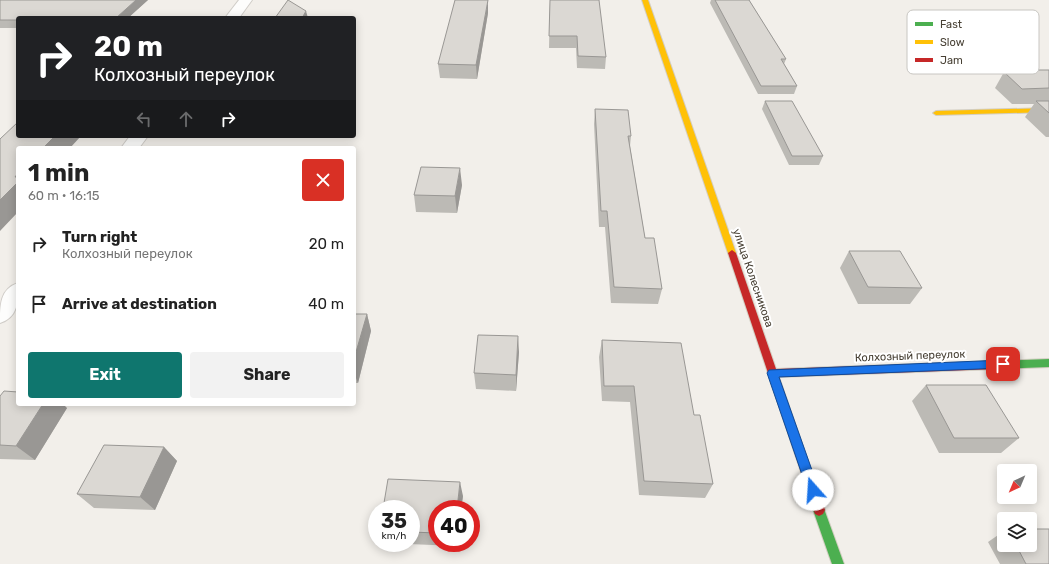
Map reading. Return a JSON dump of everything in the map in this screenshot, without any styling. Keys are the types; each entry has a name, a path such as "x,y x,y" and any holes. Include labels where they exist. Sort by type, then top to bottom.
{"street":[{"path":"234,16 246,0"},
{"name":"улица Колесникова","path":"645,0 838,564"},
{"path":"936,113 1049,110"},
{"path":"132,146 138,138"},
{"path":"0,314 16,294"},
{"name":"Колхозный переулок","path":"773,373 1049,362"}],"building":[{"path":"0,0 136,0 118,16 16,16 16,20 0,20"},
{"path":"288,0 306,11 303,16 276,16"},
{"path":"455,0 488,0 476,65 438,64"},
{"path":"550,0 599,0 606,57 578,56 577,36 549,36"},
{"path":"715,0 749,0 786,59 781,59 797,86 761,86"},
{"path":"1039,70 1049,70 1049,88 1022,89 1006,74 1039,74"},
{"path":"765,101 792,101 823,156 792,156"},
{"path":"1036,101 1049,101 1049,113"},
{"path":"595,109 628,110 631,136 628,136 645,238 654,238 662,289 614,287 607,211 601,211"},
{"path":"16,124 16,138 53,138 45,146 16,146 16,184 0,200 0,139"},
{"path":"421,167 460,168 455,196 414,195"},
{"path":"849,251 900,251 922,288 868,287"},
{"path":"356,314 367,314 356,352"},
{"path":"478,335 518,336 516,375 474,373"},
{"path":"602,340 681,343 694,415 700,415 713,484 644,481 634,386 604,386"},
{"path":"926,385 986,385 1019,438 954,438"},
{"path":"4,391 16,392 16,406 42,406 16,446 0,445 0,396"},
{"path":"104,445 164,447 140,497 77,494"},
{"path":"388,479 460,482 458,500 428,500 428,533 420,532 420,500 384,500"},
{"path":"1037,529 1049,529 1049,564 1026,564 1020,552 1037,552"}],"traffic: fast":[{"path":"997,365 1049,363"},
{"path":"819,510 838,564"}],"traffic: slow":[{"path":"645,0 732,253"},
{"path":"936,113 1049,110"}],"traffic: jam":[{"path":"732,253 819,510"},
{"path":"773,373 997,365"}],"route":[{"path":"813,490 773,373 1003,364"}]}
